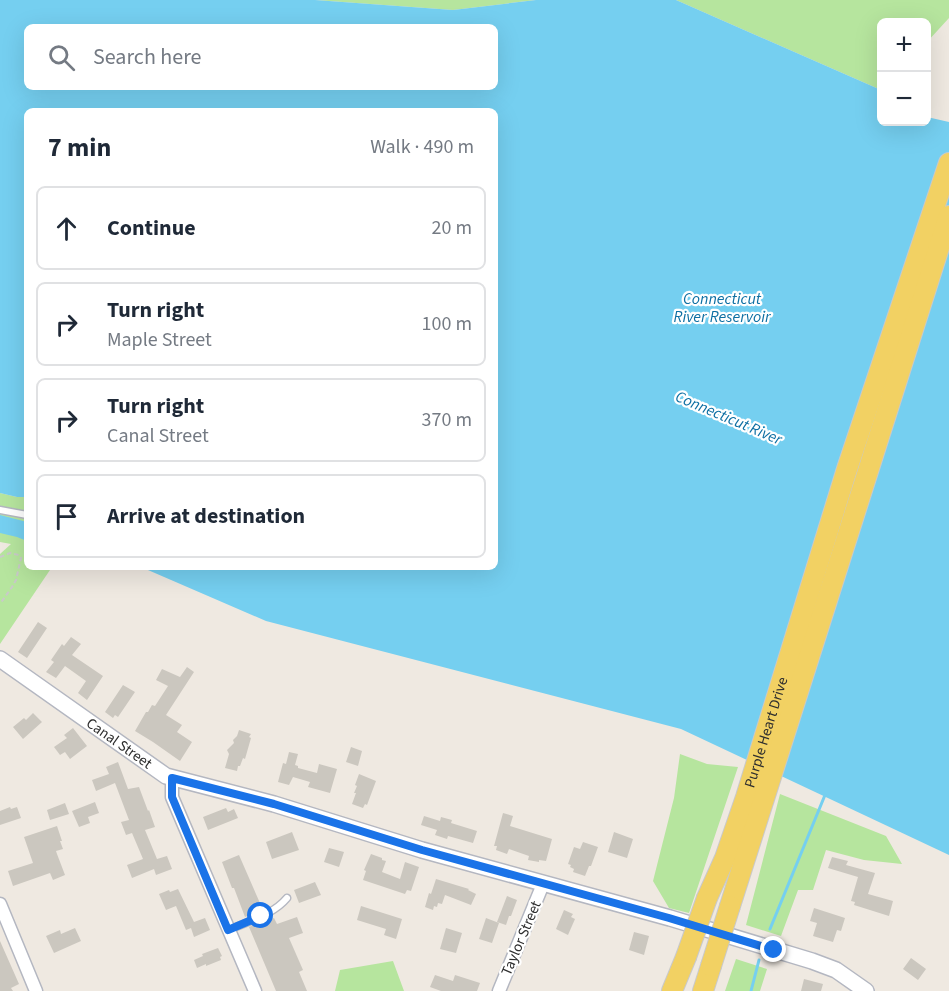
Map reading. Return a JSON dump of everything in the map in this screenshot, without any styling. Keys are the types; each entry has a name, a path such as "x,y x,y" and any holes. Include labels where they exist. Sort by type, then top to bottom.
{"main road":[{"name":"Purple Heart Drive","path":"703,991 730,906 755,799 847,470 949,163"},
{"name":"Purple Heart Drive","path":"672,991 707,898 755,799 866,477 949,216"}],"street":[{"name":"Canal Street","path":"0,659 166,776 274,804 412,847 669,918 812,961 836,970 866,991"},
{"path":"172,778 172,797 255,991"},
{"name":"Taylor Street","path":"499,991 543,884"},
{"path":"0,904 36,991"}],"lane":[{"path":"0,510 24,514"},
{"path":"228,930 271,911 287,898"}],"path":[{"path":"0,557 10,553 19,555 21,558 16,580 0,604"}],"green space":[{"path":"315,0 536,0 453,10"},
{"path":"676,0 949,0 949,18 931,38 931,18 877,18 877,88"},
{"path":"0,493 24,497 24,570 50,570 0,644 0,554 11,544 0,542"},
{"path":"680,754 707,764 738,767 689,913 669,908 653,881 674,798"},
{"path":"780,794 886,836 902,864 864,860 826,850 813,890 798,890 781,936 746,925"},
{"path":"736,959 767,969 760,991 725,991"},
{"path":"393,961 404,991 335,991 340,970"}],"water":[{"name":"Connecticut River Reservoir","path":"0,0 315,0 453,10 536,0 676,0 877,88 877,126 931,126 931,118 949,122 949,855 681,729 266,621 148,570 498,570 498,108 24,108 24,497 0,493"},
{"path":"0,515 24,521 24,540 0,533"}],"building":[{"path":"38,622 47,628 27,658 18,652"},
{"path":"71,637 81,644 72,655 103,676 87,700 78,693 86,681 65,666 56,678 46,672 54,662 51,660 62,644 64,646"},
{"path":"187,667 194,672 166,715 182,725 177,732 192,742 180,761 135,731 146,712 152,705 155,706 168,686 156,680 162,669 180,677"},
{"path":"123,685 135,692 118,717 115,715 113,718 105,712"},
{"path":"33,713 42,722 23,739 13,727"},
{"path":"73,728 87,746 70,759 65,752 60,755 54,747 67,738 64,735"},
{"path":"239,730 251,734 249,737 251,738 245,759 243,758 237,771 225,768 229,754 227,750 234,743 233,740"},
{"path":"351,747 362,751 358,766 346,762"},
{"path":"289,752 298,754 295,765 298,768 317,773 319,764 337,769 330,793 308,787 310,782 293,777 289,785 278,782 283,763 286,764"},
{"path":"118,762 128,789 139,787 149,810 155,827 145,830 157,859 167,856 172,869 156,875 154,869 132,878 127,865 143,859 132,833 126,835 121,822 129,820 115,783 96,791 92,780 109,774 106,767"},
{"path":"359,774 376,781 367,805 365,804 363,808 352,804"},
{"path":"95,802 99,813 88,817 90,823 79,827 72,811"},
{"path":"65,803 69,814 50,820 47,810"},
{"path":"10,807 11,809 17,807 21,818 0,825 0,811"},
{"path":"226,808 228,812 234,809 238,818 208,830 203,817"},
{"path":"503,813 513,816 510,826 552,839 546,861 528,860 529,856 509,849 507,854 496,850 497,846 494,846"},
{"path":"424,816 440,821 441,817 452,820 451,823 477,831 473,843 435,835 437,830 421,825"},
{"path":"57,826 63,849 56,851 65,875 53,880 50,873 13,886 8,871 33,863 24,837"},
{"path":"292,832 299,850 272,859 266,842"},
{"path":"614,832 633,839 627,858 608,852"},
{"path":"583,842 598,847 585,876 573,872 574,869 568,864 574,847 580,849"},
{"path":"329,848 344,852 339,867 324,862"},
{"path":"371,854 386,861 382,872 400,879 405,862 419,867 411,891 407,890 405,894 363,880 366,871 364,870"},
{"path":"239,855 263,910 245,917 222,862"},
{"path":"832,857 848,861 846,865 875,873 868,894 893,901 889,916 854,905 855,902 851,901 858,877 828,868"},
{"path":"436,879 469,889 476,894 471,905 445,895 442,904 438,903 433,910 425,907"},
{"path":"315,882 321,895 299,903 294,890"},
{"path":"178,889 194,922 205,918 210,930 194,937 191,928 186,930 176,906 166,910 159,894"},
{"path":"507,896 517,900 506,925 497,922"},
{"path":"361,906 402,919 396,939 384,935 386,929 357,920"},
{"path":"814,908 845,918 841,931 837,930 833,942 813,936 817,923 810,921"},
{"path":"564,910 573,914 571,917 575,919 568,935 556,929"},
{"path":"297,917 303,933 289,938 303,970 299,972 307,991 276,991 249,927 267,919 267,921 274,918 277,924"},
{"path":"486,918 499,923 492,943 479,939"},
{"path":"75,928 81,941 54,953 46,936 60,930 61,934"},
{"path":"446,928 462,933 456,953 440,949"},
{"path":"634,932 649,936 644,955 629,950"},
{"path":"0,941 19,984 11,988 13,991 0,991"},
{"path":"218,948 222,956 221,960 197,968 194,960"},
{"path":"911,958 926,969 918,980 903,969"},
{"path":"435,975 453,981 455,975 480,983 477,991 441,991 430,987"},
{"path":"804,979 823,984 821,991 801,991"}],"waterway":[{"path":"770,929 825,795"},
{"path":"751,991 759,960"}],"route":[{"path":"261,916 228,930 172,797 172,778 274,804 422,850 669,918 774,950"}],"water label":[{"name":"Connecticut River","path":"729,417"}]}
